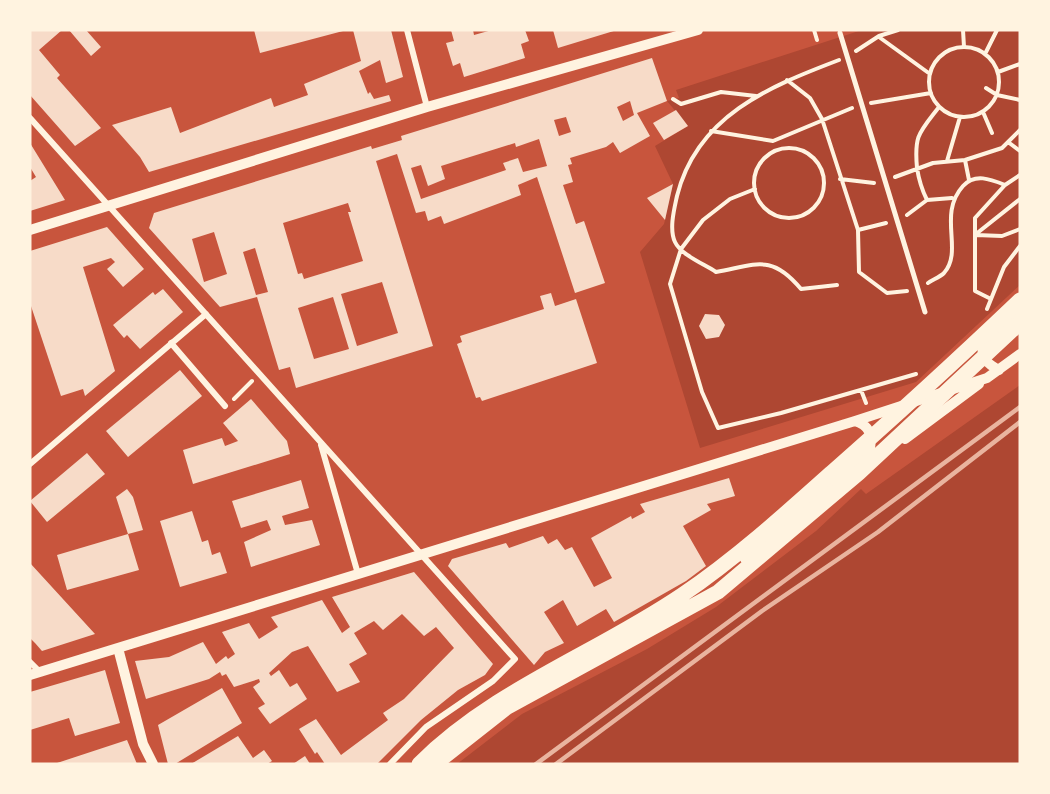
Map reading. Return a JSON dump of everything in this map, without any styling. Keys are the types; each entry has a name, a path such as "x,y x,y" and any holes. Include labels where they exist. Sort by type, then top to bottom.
{"main road":[{"path":"419,764 446,738 478,713 624,631 681,596 732,559 913,402 1020,300"},
{"path":"435,764 506,708 718,592 859,473 1020,323"}],"street":[{"path":"406,30 427,107"},
{"path":"30,230 427,107 698,30"},
{"path":"840,33 925,312"},
{"path":"30,118 515,659 493,681 426,727 390,764"},
{"path":"999,370 988,364 983,356 982,346 1020,311"},
{"path":"30,464 206,314"},
{"path":"171,343 225,406"},
{"path":"859,473 1020,354"},
{"path":"30,662 35,674 855,421 987,378"},
{"path":"718,592 746,559 870,449 872,437 868,429 855,421"},
{"path":"320,442 358,574"},
{"path":"118,648 143,744 153,764"}],"path":[{"path":"814,30 817,40"},
{"path":"837,285 801,289 777,266 762,264 716,272 681,249 675,241 672,220 680,184 689,163 710,131 757,96 787,80 847,57 879,36 898,30"},
{"path":"963,30 964,47"},
{"path":"985,54 997,30"},
{"path":"879,36 930,74"},
{"path":"964,47 985,54 998,72 997,94 983,112 960,117 949,114 939,107 931,93 930,74 943,54 964,47"},
{"path":"998,72 1020,64"},
{"path":"787,80 810,98 822,119 839,179 858,230 859,272 887,293 918,289 944,273 952,253 950,222 952,198 969,180 987,177 1005,185"},
{"path":"986,88 997,94 1020,100"},
{"path":"673,99 681,104 721,92 757,96"},
{"path":"710,131 773,141 862,104 931,93"},
{"path":"927,200 919,184 915,142 939,107"},
{"path":"983,112 993,133"},
{"path":"947,160 960,117"},
{"path":"839,179 867,183 885,181 947,160 965,160 1002,148 1020,130"},
{"path":"773,141 778,149"},
{"path":"1008,142 1020,151"},
{"path":"778,149 801,149 818,163 825,184 817,204 797,217 786,218 764,207 755,189 755,174 760,163 778,149"},
{"path":"965,160 969,180"},
{"path":"989,298 975,291 975,218 1005,185 1020,175"},
{"path":"755,189 730,199 703,220 681,249 670,284 702,392 718,428 781,413 915,375"},
{"path":"858,230 896,220 920,208 927,200 952,198"},
{"path":"975,235 1020,199"},
{"path":"975,235 1002,236 1020,229"},
{"path":"987,309 989,298 1004,267 1020,246"},
{"path":"225,406 260,375"}],"shaded area":[{"path":"862,30 1020,30 1020,285 916,382 700,448 640,252 664,224 673,184 655,146 688,126 667,101 679,98 676,90"},
{"path":"1020,385 1020,764 457,764 522,714 647,649 716,607 816,531 861,489 866,494"}],"building":[{"path":"30,30 62,30 39,50 60,75 57,78 101,128 75,146 30,95"},
{"path":"69,30 86,30 101,47 91,56"},
{"path":"254,30 343,30 343,31 260,53"},
{"path":"353,30 391,30 403,77 386,83 380,60 359,71 368,94 370,92 374,99 389,95 391,101 149,172 140,157 112,125 171,107 180,133 271,98 274,107 308,95 304,84 361,61"},
{"path":"451,30 473,30 474,35 492,30 525,30 529,41 521,44 525,58 464,77 460,63 453,66 446,43 454,41"},
{"path":"553,30 617,30 558,48"},
{"path":"652,58 667,101 637,113 650,136 620,153 613,142 606,147 570,158 572,164 568,165 573,182 563,185 576,224 584,221 605,283 575,293 537,177 518,185 521,195 444,224 441,216 428,221 425,211 416,213 397,154 376,161 433,346 296,388 290,367 279,370 257,297 220,307 149,228 154,213 371,146 372,149 402,140 401,136","holes":["630,101 634,115 623,121 617,107","566,117 571,132 559,136 554,120","539,139 547,166 523,172 518,158 503,163 506,170 421,199 411,168 421,165 428,186 445,179 441,166 515,143 516,147","348,203 351,212 348,212 363,261 304,279 302,273 298,274 283,223","214,232 227,274 204,282 192,239","255,248 268,292 256,295 243,252","382,282 398,333 357,346 341,294","333,297 349,349 314,359 298,308"]},
{"path":"676,110 688,126 664,140 653,123"},
{"path":"30,143 65,200 30,211 30,181 36,177 30,167"},
{"path":"673,184 665,220 647,198"},
{"path":"107,227 144,269 123,287 107,269 115,262 111,258 83,267 115,371 85,396 83,389 61,396 30,303 30,251"},
{"path":"163,289 183,312 140,349 127,335 124,338 113,325 153,292 155,295"},
{"path":"551,293 555,306 576,299 597,363 482,401 480,397 476,398 457,344 462,342 460,336 544,309 540,296"},
{"path":"705,314 719,315 725,325 719,337 706,339 699,326"},
{"path":"180,370 202,396 128,457 106,431"},
{"path":"251,399 287,441 290,454 193,484 183,450 222,438 225,446 238,441 223,423"},
{"path":"87,453 105,474 47,522 30,501"},
{"path":"729,478 735,496 707,504 711,510 683,526 706,566 686,581 614,622 606,609 577,626 563,600 544,612 564,643 545,652 534,665 448,566 452,559 506,543 509,548 543,536 548,544 557,539 565,550 572,547 594,587 612,578 591,538 631,516 632,519 645,512 640,504"},
{"path":"301,480 309,508 282,516 285,525 312,520 320,545 251,567 244,542 271,530 267,520 241,528 232,501"},
{"path":"127,489 133,497 143,530 128,534 116,497"},
{"path":"192,511 202,542 208,540 212,555 220,552 227,573 180,587 160,521"},
{"path":"128,534 139,570 67,590 57,555"},
{"path":"30,563 95,634 42,651 30,638"},
{"path":"414,572 493,664 485,675 458,690 421,720 377,764 325,764 317,752 315,754 299,729 316,719 341,755 388,720 383,713 404,699 454,648 436,627 424,636 402,614 383,630 374,621 354,633 367,654 349,664 360,682 337,692 308,646 292,652 269,673 271,676 279,670 290,687 297,683 307,699 270,724 258,708 265,704 253,687 260,682 259,679 234,687 226,674 222,676 220,672 209,679 146,699 135,661 169,657 203,642 216,664 226,656 228,659 235,654 222,632 249,623 259,639 278,627 271,617 322,600 342,633 350,627 332,597"},
{"path":"105,670 120,723 75,736 69,718 30,730 30,692"},
{"path":"222,688 242,723 175,764 168,764 158,725"},
{"path":"238,736 253,758 264,750 272,761 267,764 191,764"},
{"path":"127,740 137,764 54,764"},
{"path":"305,756 310,764 293,764"}],"railway":[{"path":"536,764 1020,407"},
{"path":"556,764 762,611 878,532 1020,422"}]}
